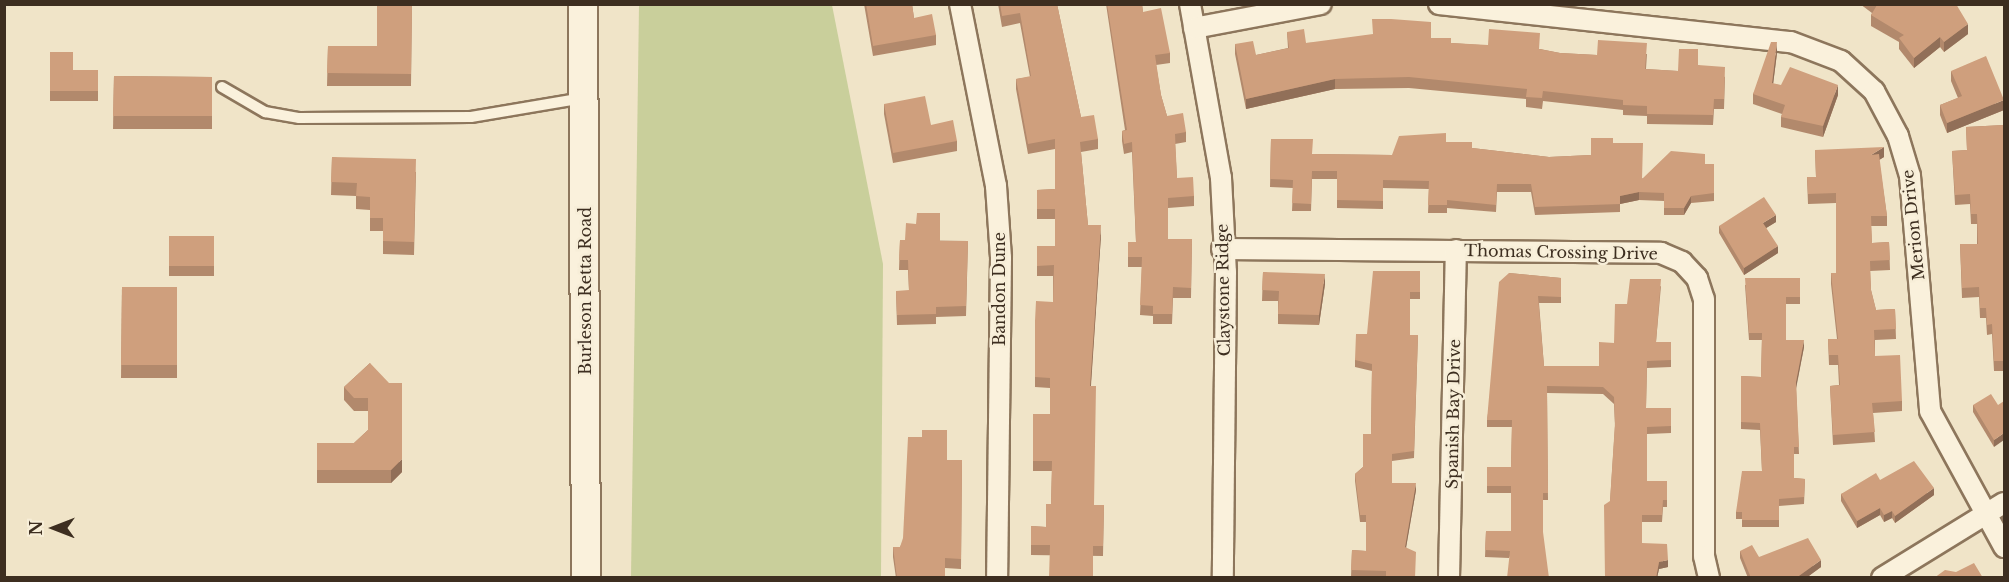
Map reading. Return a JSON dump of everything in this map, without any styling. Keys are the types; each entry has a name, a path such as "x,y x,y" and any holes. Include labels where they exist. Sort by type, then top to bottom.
{"street":[{"name":"Burleson Retta Road","path":"583,4 586,578"},
{"name":"Bandon Dune","path":"960,4 997,196 997,578"},
{"name":"Claystone Ridge","path":"1190,4 1219,167 1222,249 1223,578"},
{"path":"1194,28 1321,4"},
{"name":"Merion Drive","path":"1439,4 1791,42 1841,61 1874,91 1898,136 1910,176 1930,411 1984,515 2004,548"},
{"name":"Thomas Crossing Drive","path":"1222,249 1661,253 1682,262 1697,278 1704,299 1704,556 1709,578"},
{"name":"Spanish Bay Drive","path":"1449,578 1456,250"},
{"path":"1882,578 2004,503"}],"lane":[{"path":"222,87 265,112 299,118 471,117 584,98"}],"green space":[{"path":"639,5 832,5 883,264 881,577 631,577"}],"building":[{"path":"377,4 412,4 411,74 327,73 328,46 377,46"},
{"path":"866,4 912,4 914,18 932,14 936,35 873,46"},
{"path":"1000,4 1057,4 1081,117 1094,115 1098,139 1080,142 1088,225 1101,225 1090,386 1096,386 1094,505 1104,505 1103,546 1093,546 1093,578 1049,578 1050,545 1031,545 1031,526 1046,527 1046,504 1051,504 1052,461 1033,461 1033,414 1050,414 1050,378 1035,377 1035,321 1036,301 1053,302 1054,265 1037,266 1037,246 1055,246 1055,209 1037,209 1037,190 1055,189 1055,139 1028,144 1016,79 1031,76 1020,13 1002,16"},
{"path":"1107,4 1142,4 1143,12 1161,8 1170,53 1155,55 1161,95 1167,116 1183,113 1186,132 1175,134 1177,178 1193,177 1194,196 1168,198 1168,239 1192,239 1191,288 1173,287 1172,314 1153,314 1153,306 1140,305 1142,257 1128,257 1128,242 1136,242 1132,142 1124,144 1122,131 1127,130"},
{"path":"1875,4 1956,4 1968,24 1944,42 1940,37 1914,58 1899,38 1904,35 1871,15 1877,5"},
{"path":"1372,19 1431,22 1431,38 1451,38 1451,43 1488,45 1489,29 1540,33 1539,49 1560,53 1597,55 1598,40 1647,43 1645,69 1678,71 1679,49 1698,49 1698,65 1725,67 1724,99 1714,99 1713,115 1647,114 1647,106 1623,105 1623,100 1543,91 1542,98 1526,97 1527,89 1409,77 1335,79 1246,99 1235,44 1253,41 1256,55 1289,48 1287,32 1304,29 1306,43 1373,34"},
{"path":"1771,42 1777,42 1772,83 1781,85 1790,67 1838,85 1823,126 1781,117 1785,105 1753,94"},
{"path":"50,52 73,52 73,70 98,70 98,91 50,91"},
{"path":"1986,56 2004,100 1947,123 1940,105 1962,96 1951,71"},
{"path":"114,76 212,77 212,116 113,116"},
{"path":"925,96 931,125 953,120 957,141 893,153 884,104"},
{"path":"2004,125 2004,361 1994,361 1992,324 1987,325 1986,308 1980,308 1979,287 1962,288 1960,244 1978,244 1977,214 1971,214 1970,194 1955,195 1952,151 1967,150 1966,127"},
{"path":"1446,133 1446,142 1472,142 1472,148 1549,157 1591,155 1591,138 1613,138 1613,143 1643,143 1642,179 1671,151 1705,154 1705,164 1714,164 1714,193 1691,196 1684,208 1664,208 1664,193 1639,192 1620,196 1620,204 1535,207 1531,184 1497,184 1496,205 1447,200 1447,205 1428,205 1429,181 1383,180 1383,201 1337,200 1337,171 1312,171 1311,204 1292,203 1293,180 1270,179 1271,139 1313,139 1312,154 1392,155 1399,136"},
{"path":"1884,147 1871,155 1879,154 1887,216 1871,216 1872,243 1889,242 1890,260 1870,261 1871,290 1876,310 1895,309 1896,329 1874,330 1875,356 1900,355 1902,401 1872,403 1875,432 1833,435 1830,386 1840,385 1838,355 1829,355 1828,339 1838,339 1831,273 1836,273 1836,193 1808,194 1807,177 1816,177 1815,150"},
{"path":"332,157 416,159 414,242 383,241 383,218 370,218 370,197 356,196 357,183 331,182"},
{"path":"1764,197 1776,215 1763,223 1778,246 1744,268 1719,226"},
{"path":"917,213 940,213 940,241 968,241 966,306 936,307 936,314 897,315 896,291 909,290 908,260 899,260 900,240 905,240 906,223 916,224"},
{"path":"169,236 214,236 214,266 169,266"},
{"path":"1373,271 1420,271 1420,292 1410,292 1410,335 1418,335 1414,451 1392,454 1392,483 1416,483 1405,547 1416,552 1415,578 1386,578 1386,571 1351,570 1352,550 1366,551 1366,515 1360,515 1355,474 1363,467 1363,434 1371,434 1372,364 1355,360 1356,334 1367,334"},
{"path":"1263,272 1325,274 1319,315 1278,314 1279,291 1262,290"},
{"path":"1509,273 1561,278 1561,297 1538,296 1544,366 1599,366 1599,342 1614,343 1615,304 1627,304 1630,279 1661,279 1656,342 1671,342 1671,360 1647,361 1646,408 1671,408 1671,426 1647,427 1647,481 1667,481 1667,500 1663,500 1662,515 1642,515 1642,543 1667,544 1668,560 1659,562 1656,578 1605,578 1604,505 1610,501 1615,423 1614,397 1603,387 1547,386 1548,493 1543,493 1543,532 1549,578 1507,578 1510,551 1485,550 1486,531 1511,531 1511,486 1487,486 1487,467 1511,467 1512,420 1487,420 1499,282"},
{"path":"1745,278 1800,278 1800,297 1786,297 1786,340 1804,340 1796,382 1799,447 1794,447 1794,478 1805,479 1804,497 1779,499 1779,520 1742,520 1742,512 1736,512 1742,471 1762,471 1760,423 1741,422 1741,376 1761,377 1762,333 1749,333"},
{"path":"122,287 177,287 177,365 121,365"},
{"path":"370,363 389,383 402,383 402,459 391,470 317,470 317,443 354,443 368,430 368,398 354,398 344,387"},
{"path":"1991,394 1998,405 2004,401 2004,433 1994,440 1973,405"},
{"path":"922,430 947,430 947,460 962,460 961,559 945,558 945,578 897,578 893,547 900,547 903,538 908,437 922,437"},
{"path":"1914,461 1934,488 1895,516 1892,511 1884,515 1880,508 1857,521 1841,494 1876,473 1880,480"},
{"path":"1808,538 1821,560 1796,578 1751,578 1740,551 1752,545 1759,557"},
{"path":"1974,563 1983,578 1934,578 1945,570 1956,572"}]}
